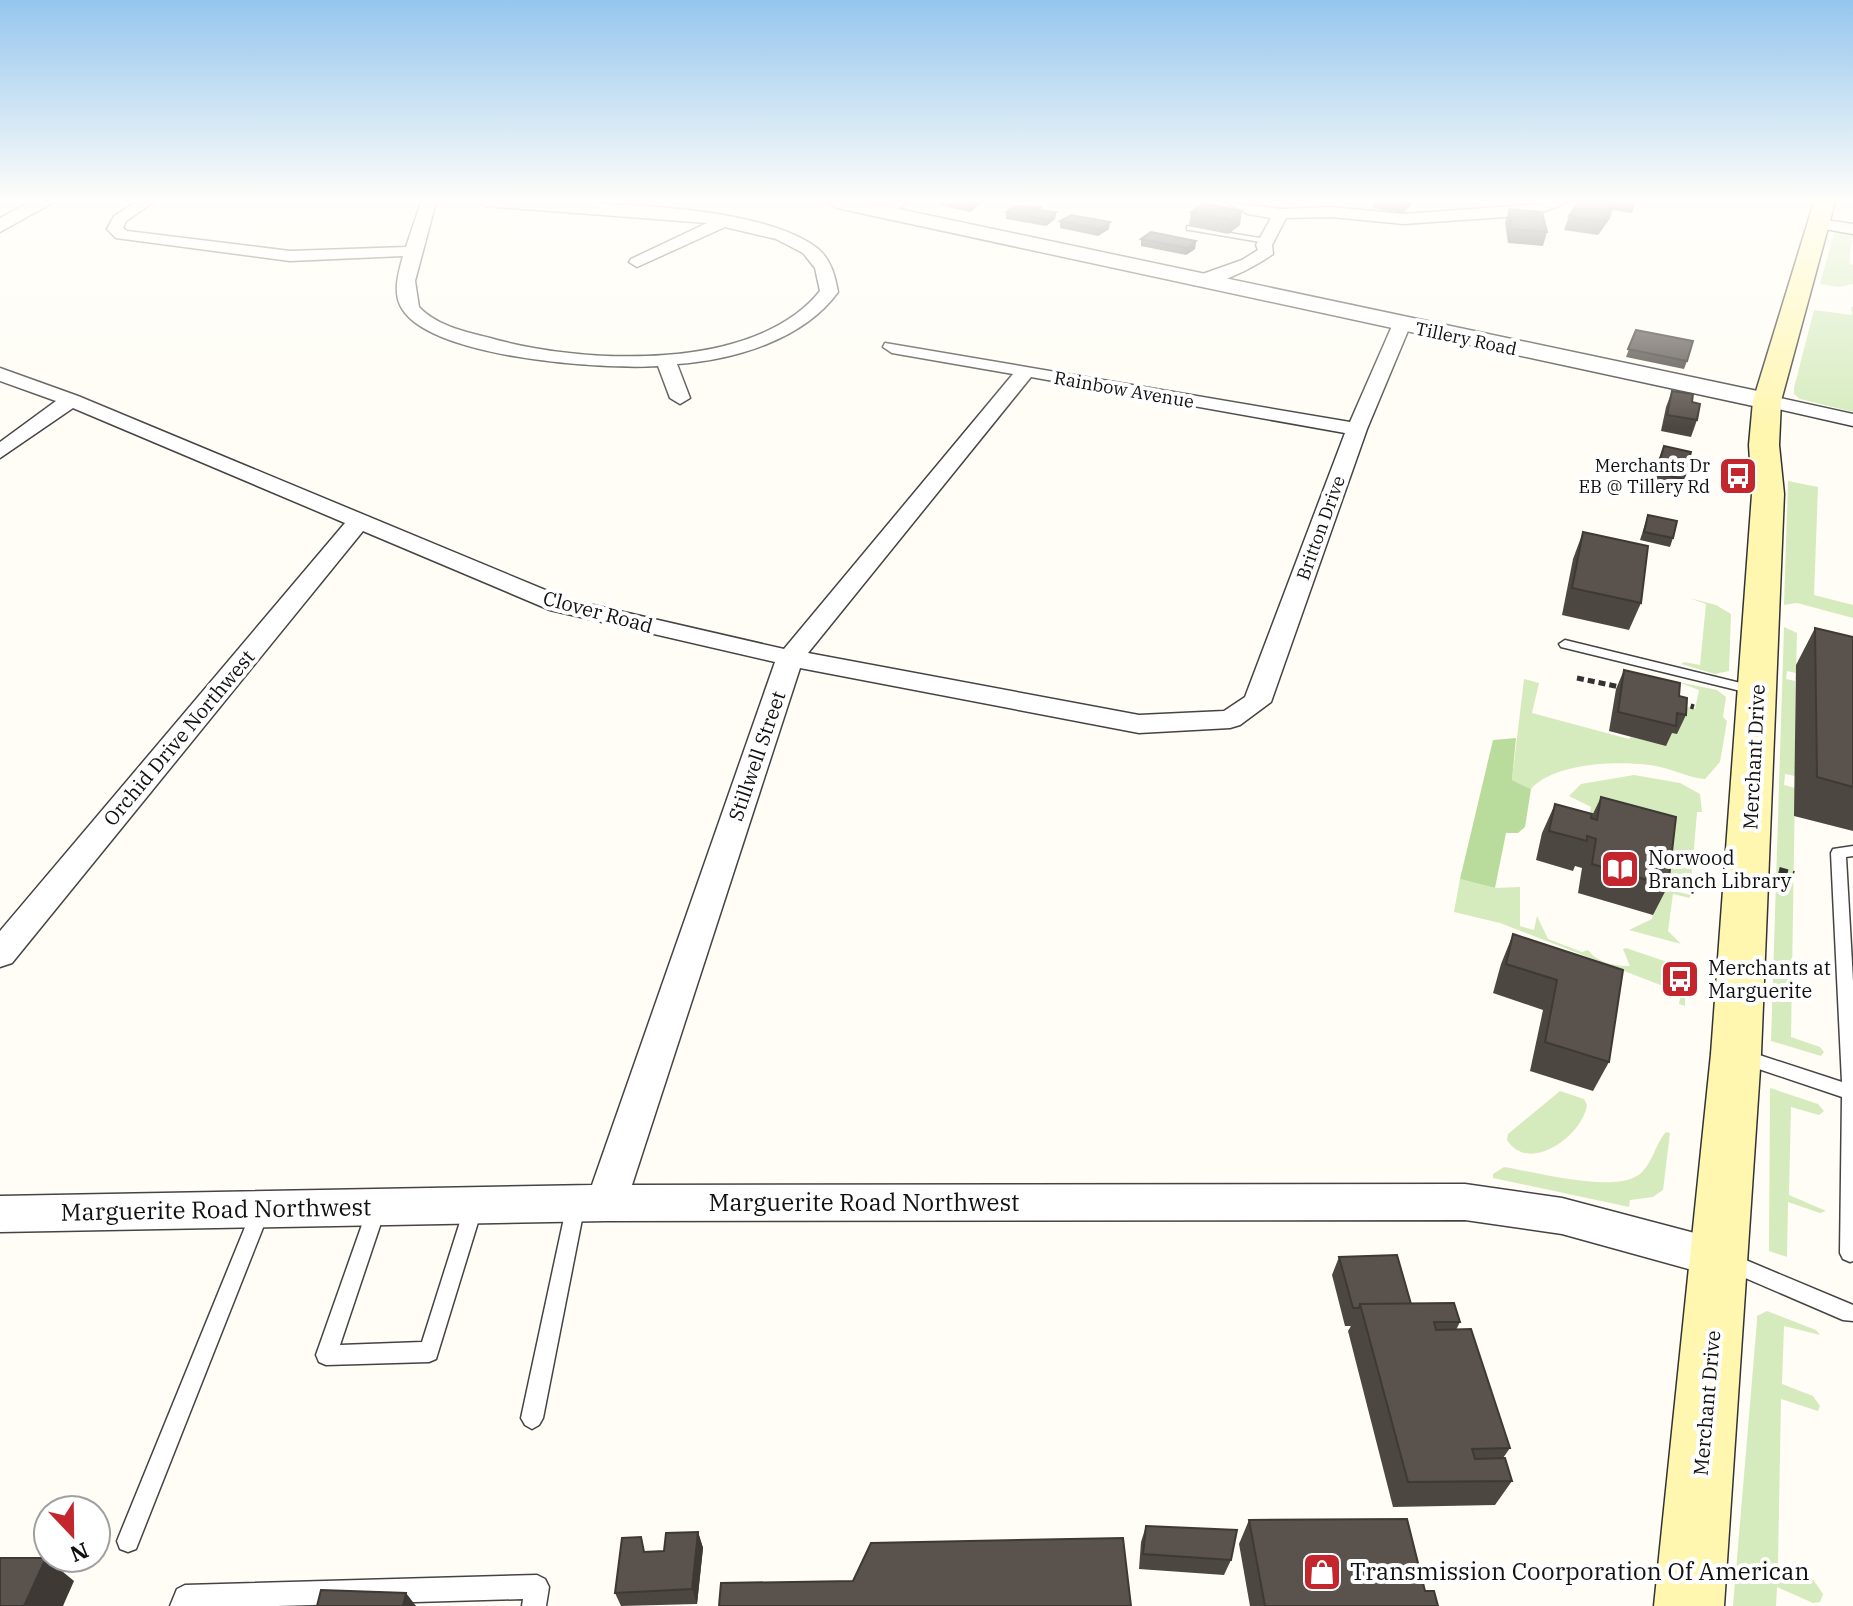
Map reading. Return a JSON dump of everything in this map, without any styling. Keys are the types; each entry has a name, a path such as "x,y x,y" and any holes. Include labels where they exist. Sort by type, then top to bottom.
{"main road":[{"name":"Merchant Drive","path":"1689,1606 1721,1259 1736,1054 1768,494 1764,445 1767,401 1803,277"}],"street":[{"path":"408,277 404,288 407,303 433,326 489,345 561,359 665,359 764,337 807,317 829,292 828,277"},
{"name":"Tillery Road","path":"1194,277 1401,326 1767,401"},
{"path":"1204,279 1215,277"},
{"name":"Britton Drive","path":"1230,719 1257,702 1357,429 1401,326"},
{"name":"Rainbow Avenue","path":"892,347 1024,373 1357,429"},
{"path":"665,359 680,398"},
{"name":"Stillwell Street","path":"591,1204 790,658 1024,373"},
{"name":"Clover Road","path":"0,374 71,400 559,605 790,658 1139,724 1230,719"},
{"path":"0,452 71,400"},
{"path":"1767,401 1853,420"},
{"name":"Orchid Drive Northwest","path":"0,954 358,522"},
{"name":"Marguerite Road Northwest","path":"0,1214 591,1204 1465,1202 1521,1206 1573,1216 1721,1259"}],"lane":[{"path":"1565,644 1757,691"},
{"path":"1850,1253 1852,1093 1838,853 1853,851"},
{"path":"1736,1054 1852,1093"},
{"path":"532,1418 591,1204"},
{"path":"377,1207 326,1355 429,1352 474,1206"},
{"path":"128,1541 262,1210"},
{"path":"1721,1259 1850,1313"},
{"path":"182,1606 185,1597 333,1598 537,1587 534,1606"}],"path":[{"path":"1577,678 1619,688 1621,679"},
{"path":"1676,702 1694,707"},
{"path":"1657,880 1694,891"}],"green space":[{"path":"1822,277 1853,277 1853,284 1839,287 1820,284"},
{"path":"1853,307 1853,412 1800,399 1794,394 1794,388 1814,310 1852,315"},
{"path":"1788,481 1818,487 1814,595 1853,605 1853,618 1797,603 1784,605"},
{"path":"1689,598 1716,605 1731,614 1729,671 1715,674 1681,664 1700,665 1706,604"},
{"path":"1784,627 1797,633 1796,673 1787,671 1786,679 1795,681 1795,776 1785,774 1784,785 1795,788 1791,1037 1820,1047 1824,1052 1821,1056 1771,1041"},
{"path":"1524,679 1539,683 1532,713 1629,739 1666,745 1668,732 1677,733 1679,704 1695,709 1699,690 1678,682 1717,690 1726,697 1723,717 1727,721 1720,762 1705,779 1642,764 1590,765 1556,773 1531,789 1512,780"},
{"path":"1516,738 1512,780 1531,789 1525,827 1518,833 1506,833 1495,888 1460,879 1493,740"},
{"path":"1634,775 1680,783 1700,794 1702,812 1697,812 1691,884 1657,875 1588,826 1591,807 1569,796 1581,784"},
{"path":"1460,879 1495,888 1520,887 1520,926 1534,930 1537,916 1548,939 1582,952 1588,950 1602,961 1630,966 1623,949 1626,948 1676,965 1692,987 1685,993 1685,1006 1679,1004 1681,993 1500,923 1454,912"},
{"path":"1656,886 1690,895 1690,898 1673,894 1668,931 1681,944 1629,930 1652,919"},
{"path":"1770,1088 1818,1104 1824,1111 1819,1115 1791,1107 1789,1195 1826,1211 1820,1213 1788,1202 1787,1257 1769,1251"},
{"path":"1560,1091 1584,1099 1587,1105 1576,1128 1554,1147 1541,1152 1528,1154 1517,1150 1507,1140 1508,1134"},
{"path":"1666,1132 1670,1133 1663,1190 1653,1197 1630,1200 1629,1207 1493,1178 1493,1174 1504,1167 1594,1182 1628,1180 1644,1170"},
{"path":"1767,1311 1816,1330 1820,1335 1784,1326 1782,1384 1813,1396 1820,1406 1818,1411 1781,1399 1778,1564 1812,1578 1823,1594 1820,1602 1813,1603 1777,1587 1776,1606 1733,1606 1757,1316"}],"building":[{"path":"1636,330 1693,341 1687,361 1628,349"},
{"path":"1672,391 1693,394 1692,402 1700,404 1697,420 1667,415"},
{"path":"1664,446 1691,452 1684,479 1656,473"},
{"path":"1648,515 1677,521 1673,538 1644,532"},
{"path":"1583,532 1648,546 1641,603 1572,588"},
{"path":"1815,628 1853,637 1853,787 1817,777"},
{"path":"1624,670 1680,683 1679,696 1687,698 1686,715 1677,713 1676,726 1618,712"},
{"path":"1601,797 1676,817 1668,886 1592,864 1596,839 1587,836 1587,841 1549,831 1555,804 1592,814 1591,818 1597,820"},
{"path":"1513,934 1623,970 1609,1062 1545,1042 1557,980 1506,964"},
{"path":"1397,1255 1411,1304 1360,1304 1359,1308 1353,1308 1339,1257"},
{"path":"1454,1303 1460,1322 1434,1322 1436,1330 1471,1329 1510,1448 1472,1449 1475,1459 1505,1458 1512,1481 1408,1482 1360,1304"},
{"name":"Transmission Coorporation Of American","path":"1407,1519 1425,1591 1434,1591 1438,1606 1265,1606 1249,1520"},
{"path":"1146,1526 1237,1530 1231,1560 1143,1554"},
{"path":"698,1532 692,1589 615,1593 622,1538 641,1537 644,1552 664,1551 666,1533"},
{"path":"1123,1538 1131,1606 719,1606 721,1583 853,1581 871,1543"},
{"path":"0,1558 32,1558 32,1574 39,1574 24,1606 0,1606"},
{"path":"321,1590 406,1593 403,1606 317,1606"}],"place":[{"name":"Merchants Dr EB @ Tillery Rd","path":"1738,476"},
{"name":"Norwood Branch Library","path":"1620,869"},
{"name":"Merchants at Marguerite","path":"1680,979"},
{"name":"Transmission Coorporation Of American","path":"1322,1572"}]}
